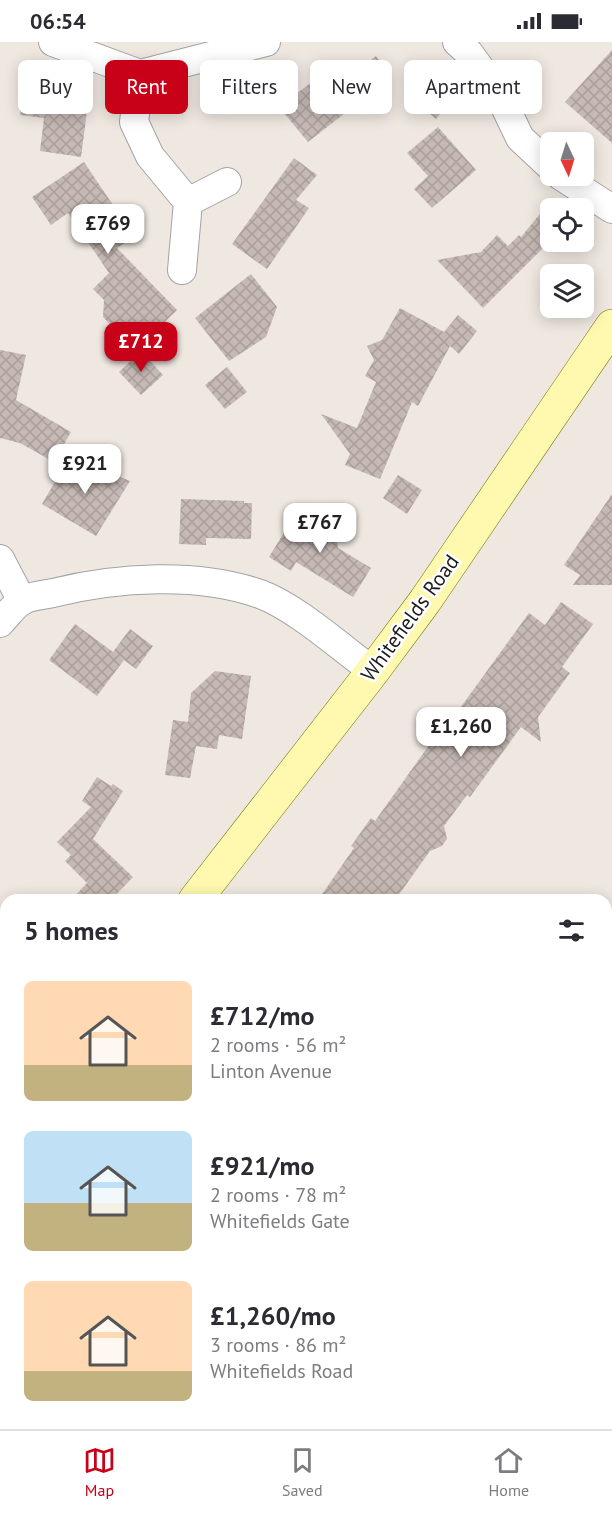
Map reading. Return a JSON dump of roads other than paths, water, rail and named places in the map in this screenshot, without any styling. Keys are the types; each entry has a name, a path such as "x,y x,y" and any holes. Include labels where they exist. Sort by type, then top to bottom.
{"street":[{"path":"52,42 105,61"},
{"path":"188,62 266,42"},
{"path":"457,42 469,52 499,94 520,138 540,157"},
{"path":"135,114 134,122 150,156 188,202 182,270"},
{"path":"188,202 227,182"},
{"path":"576,186 612,209"},
{"name":"Whitefields Road","path":"200,894 373,671 424,601 612,326"},
{"path":"0,559 22,601"},
{"path":"0,623 22,601 71,589 119,582 171,580 217,584 261,594 290,609 373,671"}]}
